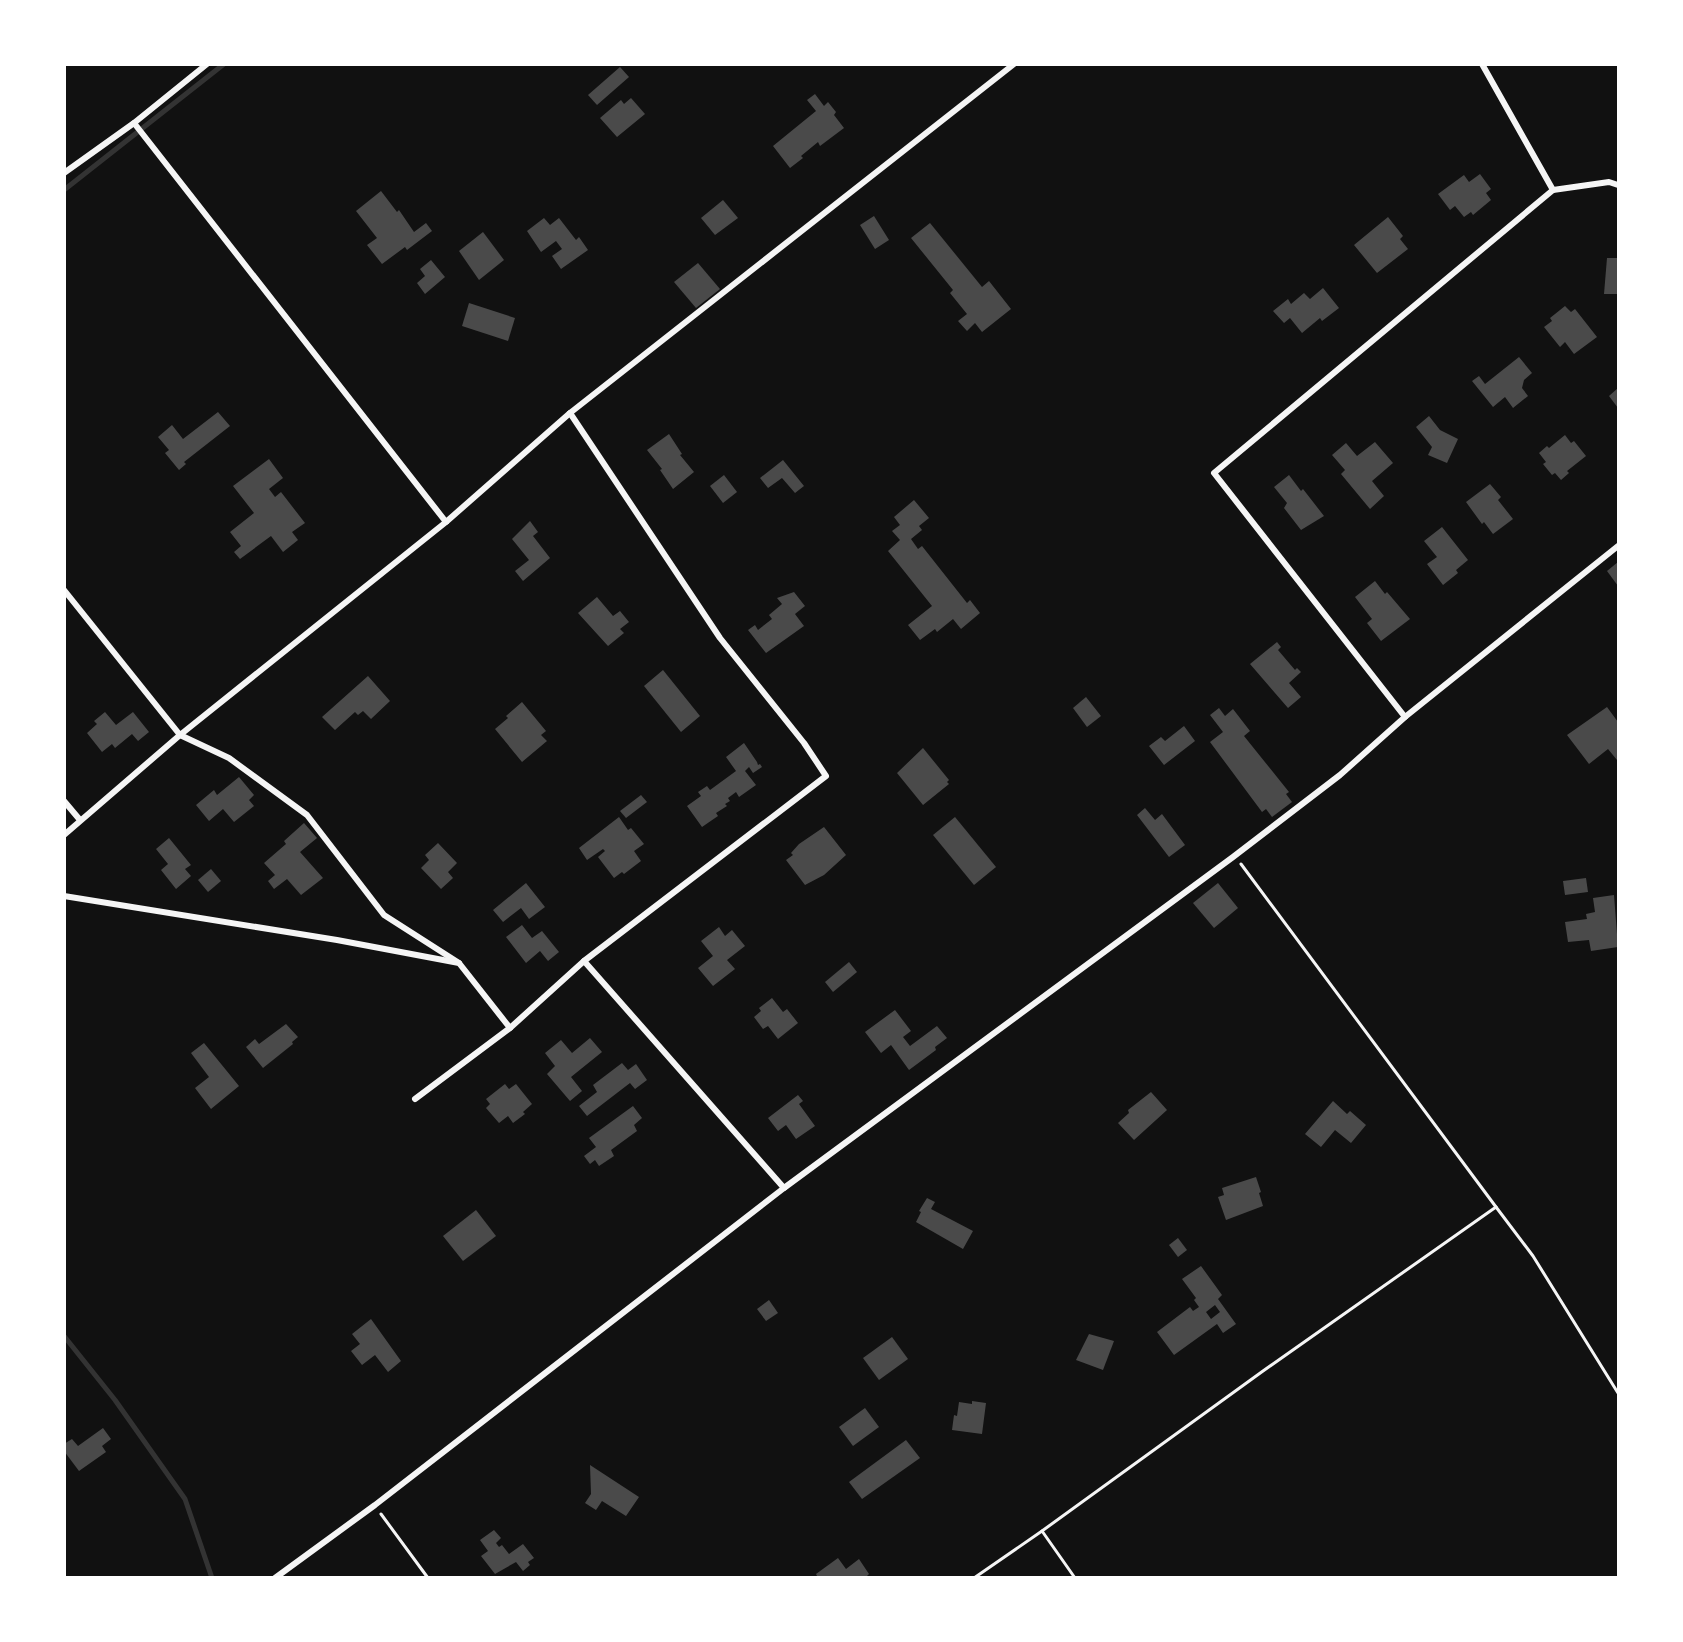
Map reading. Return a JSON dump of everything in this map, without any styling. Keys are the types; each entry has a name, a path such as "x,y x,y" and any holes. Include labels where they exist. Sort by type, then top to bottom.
{"street":[{"path":"64,173 135,124 207,64"},
{"path":"64,835 180,735 446,522 570,413 1014,64"},
{"path":"1482,64 1553,190"},
{"path":"135,124 446,522"},
{"path":"1405,717 1214,473 1553,190 1610,182 1618,185"},
{"path":"415,1099 510,1028 584,961 826,776 804,743 720,638 570,413"},
{"path":"275,1578 375,1505 784,1188 1233,857 1340,775 1405,717 1618,546"},
{"path":"64,590 180,735 230,758 307,815 384,915 459,963 510,1028"},
{"path":"64,801 80,820"},
{"path":"64,896 337,940 459,963"},
{"path":"584,961 784,1188"}],"path":[{"path":"1233,857 1276,910 1533,1256 1618,1393"},
{"path":"974,1578 1496,1207"},
{"path":"375,1505 428,1578"},
{"path":"1042,1531 1076,1578"}],"building":[{"path":"620,67 629,77 597,105 588,95"},
{"path":"815,94 824,106 828,102 844,128 820,146 818,142 790,168 773,146 816,111 807,100"},
{"path":"631,98 645,114 617,137 600,118 621,100 624,104"},
{"path":"1480,174 1491,189 1486,193 1491,200 1473,215 1471,212 1464,217 1455,206 1450,210 1438,194 1464,175 1469,182"},
{"path":"381,191 397,212 399,210 414,232 426,223 432,231 407,250 405,247 382,264 367,245 377,238 356,211"},
{"path":"723,200 738,218 715,235 701,218"},
{"path":"874,216 889,240 875,249 860,225"},
{"path":"1388,217 1403,236 1400,239 1408,249 1377,273 1354,245"},
{"path":"544,218 550,225 559,218 576,240 579,237 588,250 561,269 552,256 562,249 556,241 541,252 527,231"},
{"path":"930,223 982,287 989,281 1011,309 982,332 975,323 967,331 958,321 967,314 950,293 953,290 911,238"},
{"path":"483,232 504,260 479,280 459,251"},
{"path":"1607,258 1618,258 1618,294 1604,294"},
{"path":"431,260 445,277 425,294 417,283 425,276 420,269"},
{"path":"698,263 720,289 696,308 674,282"},
{"path":"1323,288 1339,308 1322,321 1320,318 1302,333 1290,318 1284,323 1273,311 1288,299 1291,304 1304,293 1310,299"},
{"path":"469,303 515,318 508,341 462,326"},
{"path":"1565,306 1571,312 1575,309 1597,337 1574,354 1565,342 1560,347 1544,327 1552,321 1550,318"},
{"path":"1519,357 1532,373 1524,380 1522,388 1528,396 1513,408 1505,397 1493,407 1472,381 1479,376 1485,384"},
{"path":"1618,388 1618,408 1609,396"},
{"path":"218,412 230,426 184,462 186,464 179,470 165,453 169,450 158,437 172,425 183,439"},
{"path":"1429,416 1440,430 1458,439 1447,463 1428,455 1432,447 1416,427"},
{"path":"669,434 682,454 680,455 694,472 673,489 660,470 662,469 647,450"},
{"path":"1565,435 1571,443 1574,441 1586,456 1567,471 1569,473 1561,480 1555,473 1552,475 1543,464 1546,462 1539,453"},
{"path":"1375,442 1393,463 1372,481 1384,496 1370,509 1341,474 1345,470 1332,455 1346,443 1357,456"},
{"path":"269,459 283,478 269,489 275,497 281,492 305,523 292,532 298,540 283,552 271,536 240,559 234,552 241,546 230,532 254,513 233,486"},
{"path":"783,460 804,486 795,493 782,478 768,488 760,478"},
{"path":"724,475 737,492 723,503 710,486"},
{"path":"1289,475 1324,516 1301,530 1284,508 1287,503 1274,487"},
{"path":"1490,484 1501,497 1498,500 1513,519 1493,534 1484,522 1482,524 1466,502"},
{"path":"914,500 929,518 919,526 922,530 911,539 918,549 922,546 967,603 970,600 980,613 961,629 953,619 937,632 935,629 920,640 908,625 932,606 888,551 900,540 892,531 900,525 894,517"},
{"path":"530,521 538,532 533,536 550,558 523,581 515,571 529,560 512,539"},
{"path":"1442,527 1468,560 1456,570 1458,573 1443,585 1427,564 1437,557 1424,541"},
{"path":"1618,562 1618,586 1607,571"},
{"path":"1375,581 1410,619 1381,641 1367,623 1372,619 1355,597"},
{"path":"794,592 805,606 795,614 804,626 766,653 748,630 755,625 758,630 772,619 769,615 782,604 777,598"},
{"path":"597,597 613,616 620,611 629,622 620,629 624,633 608,646 578,613"},
{"path":"1277,642 1281,647 1278,650 1295,670 1297,668 1301,672 1289,683 1301,697 1288,708 1250,664"},
{"path":"663,670 700,716 681,732 644,686"},
{"path":"368,676 390,701 371,719 363,711 358,715 355,712 335,730 322,717"},
{"path":"1086,697 1101,716 1087,727 1073,708"},
{"path":"522,702 546,731 541,735 547,741 522,762 495,729"},
{"path":"1607,707 1618,722 1618,759 1608,749 1589,764 1567,735"},
{"path":"1219,708 1225,716 1233,709 1250,731 1244,736 1289,792 1286,794 1292,802 1272,817 1266,809 1262,812 1210,742 1223,732 1210,715"},
{"path":"105,712 116,725 133,712 149,732 138,741 132,734 115,748 112,744 102,752 87,733 97,724 94,721"},
{"path":"1184,726 1195,741 1164,765 1149,746 1161,737 1165,741"},
{"path":"744,743 758,765 762,767 753,773 749,767 745,771 756,785 739,797 736,792 728,798 730,801 725,804 727,806 716,813 718,816 702,827 687,806 701,796 698,792 707,786 710,790 736,771 726,757"},
{"path":"923,748 949,780 947,782 949,784 923,805 897,773"},
{"path":"239,777 254,795 249,800 254,806 234,822 223,809 209,821 196,805 214,790 217,795"},
{"path":"641,795 647,802 626,818 620,811"},
{"path":"1145,808 1155,820 1162,814 1185,845 1169,857 1137,815"},
{"path":"619,817 628,830 631,828 644,844 634,851 641,861 624,874 622,872 614,878 598,857 605,851 603,849 587,860 579,848"},
{"path":"955,817 996,867 974,885 933,835"},
{"path":"304,823 317,838 300,852 323,878 301,895 287,879 274,889 268,881 275,875 264,863 286,844 284,841"},
{"path":"824,827 846,855 824,875 805,885 786,860 793,855 791,853 799,844"},
{"path":"169,838 191,865 185,869 191,876 176,889 161,870 168,864 156,849"},
{"path":"438,843 457,863 448,872 453,878 441,889 421,868 429,860 425,855"},
{"path":"211,869 221,881 208,892 198,880"},
{"path":"1586,878 1588,892 1565,895 1563,881"},
{"path":"526,883 545,907 529,919 521,908 503,922 493,910"},
{"path":"1218,883 1238,908 1214,928 1193,903"},
{"path":"1614,895 1618,947 1591,951 1589,940 1568,942 1565,922 1587,919 1586,914 1595,912 1593,898"},
{"path":"522,925 532,938 542,931 559,952 548,961 540,951 526,963 506,937"},
{"path":"719,927 725,936 732,930 745,946 727,960 735,969 713,986 698,968 713,956 701,941"},
{"path":"849,962 857,972 833,992 825,982"},
{"path":"772,998 783,1012 787,1009 798,1023 778,1039 768,1026 763,1029 754,1017 761,1011 759,1008"},
{"path":"895,1010 911,1031 903,1037 910,1046 937,1026 947,1038 935,1047 936,1050 909,1070 891,1045 881,1053 865,1032"},
{"path":"286,1024 298,1037 292,1042 293,1044 263,1068 246,1047 255,1039 259,1044"},
{"path":"590,1038 602,1052 571,1077 582,1091 570,1101 547,1074 555,1066 545,1053 561,1040 572,1053"},
{"path":"204,1043 239,1086 211,1109 195,1088 209,1077 191,1053"},
{"path":"622,1063 628,1070 636,1064 647,1080 635,1089 630,1083 587,1116 579,1106 597,1092 593,1085"},
{"path":"505,1084 509,1089 516,1084 532,1104 523,1112 525,1114 513,1123 508,1116 499,1123 486,1108 490,1104 486,1099"},
{"path":"1151,1092 1167,1110 1134,1140 1118,1123 1129,1113 1128,1110"},
{"path":"798,1095 803,1101 799,1104 815,1126 796,1139 786,1125 778,1131 768,1118"},
{"path":"1333,1101 1347,1114 1350,1111 1366,1125 1351,1143 1335,1130 1321,1147 1305,1134"},
{"path":"633,1106 642,1118 634,1125 637,1131 611,1150 614,1156 599,1166 595,1160 590,1164 584,1156 596,1147 589,1138"},
{"path":"1256,1177 1263,1206 1226,1220 1218,1197 1224,1195 1222,1188"},
{"path":"927,1198 935,1202 931,1209 973,1231 963,1249 916,1222 921,1212 919,1211"},
{"path":"476,1210 496,1236 463,1261 443,1236"},
{"path":"1178,1238 1187,1250 1178,1257 1169,1245"},
{"path":"1201,1266 1222,1295 1218,1299 1236,1324 1223,1333 1217,1324 1174,1355 1157,1332 1190,1307 1193,1311 1199,1307 1194,1300 1196,1298 1182,1279","holes":["1215,1305 1220,1312 1211,1319 1206,1312"]},
{"path":"769,1300 778,1313 766,1321 757,1309"},
{"path":"371,1319 401,1361 388,1372 375,1355 362,1365 351,1351 360,1344 352,1334"},
{"path":"1089,1334 1114,1341 1103,1370 1076,1360"},
{"path":"892,1337 908,1359 879,1380 863,1358"},
{"path":"972,1401 986,1403 982,1434 952,1430 959,1402 972,1404"},
{"path":"865,1408 879,1427 853,1446 839,1427"},
{"path":"103,1428 111,1439 102,1446 106,1452 79,1471 64,1451 64,1444 72,1439 78,1446"},
{"path":"906,1440 920,1458 862,1499 849,1482"},
{"path":"590,1465 639,1497 626,1516 602,1501 596,1510 585,1503 591,1494"},
{"path":"494,1530 501,1538 496,1543 499,1547 502,1545 509,1554 523,1544 534,1558 528,1562 530,1565 523,1571 516,1562 495,1574 481,1556 488,1551 480,1540"},
{"path":"838,1558 846,1569 859,1559 869,1574 865,1578 818,1578 816,1574"}],"waterway":[{"path":"64,190 224,64"},
{"path":"64,1336 115,1400 185,1499 212,1578"}]}
